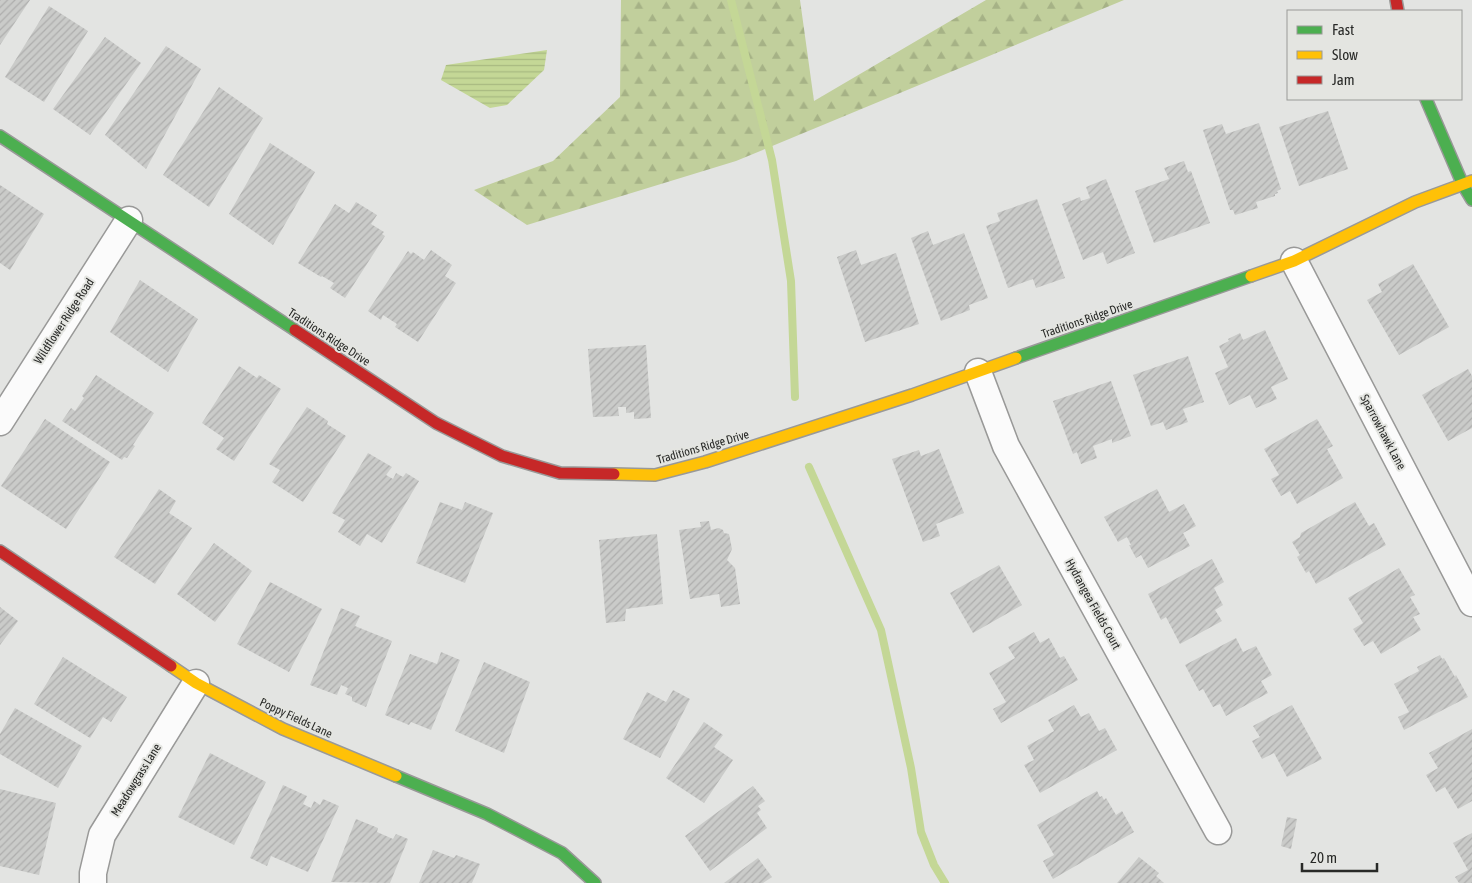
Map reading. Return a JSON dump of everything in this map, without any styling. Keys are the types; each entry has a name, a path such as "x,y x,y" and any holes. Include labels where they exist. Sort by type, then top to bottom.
{"street":[{"path":"1426,100 1468,183 1472,201"},
{"name":"Traditions Ridge Drive","path":"0,136 436,423 502,456 560,473 655,475 715,459 912,395 1294,261 1415,202 1468,183"},
{"name":"Wildflower Ridge Road","path":"0,422 129,220"},
{"name":"Sparrowhawk Lane","path":"1294,261 1472,603"},
{"name":"Hydrangea Fields Court","path":"978,372 1006,446 1218,831"},
{"name":"Poppy Fields Lane","path":"0,551 196,683 283,729 487,814 562,853 595,883"},
{"name":"Meadowgrass Lane","path":"93,883 93,873 102,835 196,683"}],"green space":[{"path":"621,0 800,0 814,101 986,0 1124,0 736,161 527,225 474,190 553,161 620,97"}],"shaded area":[{"path":"547,50 544,70 507,105 490,108 441,80 446,65"}],"building":[{"path":"0,0 30,0 0,45"},
{"path":"49,6 88,31 44,102 5,77"},
{"path":"105,37 141,63 90,135 53,109"},
{"path":"166,46 201,69 146,169 105,135"},
{"path":"219,87 263,118 209,207 163,175"},
{"path":"1328,111 1348,169 1299,186 1279,127"},
{"path":"1259,123 1281,189 1277,191 1278,193 1275,196 1256,202 1258,208 1235,215 1233,210 1230,210 1203,130 1222,124 1226,134"},
{"path":"270,143 315,172 273,245 229,214"},
{"path":"1184,161 1188,172 1191,171 1210,223 1154,243 1135,191 1169,179 1164,168"},
{"path":"1106,179 1135,253 1107,264 1103,252 1083,260 1062,204 1080,197 1081,201 1090,198 1086,187"},
{"path":"0,185 44,214 10,270 0,263"},
{"path":"1037,199 1065,278 1036,288 1033,279 1008,288 986,226 1000,221 997,213"},
{"path":"356,202 377,215 371,224 384,232 382,234 385,236 345,298 330,288 334,283 298,263 335,204 349,213"},
{"path":"928,231 933,245 964,233 988,298 969,305 970,310 941,321 911,238"},
{"path":"431,250 452,265 445,276 456,283 418,342 395,327 397,324 383,315 381,320 368,311 408,251 411,254 413,252 424,260"},
{"path":"856,250 861,265 896,253 919,324 865,342 837,257"},
{"path":"1413,264 1449,327 1399,355 1367,300 1382,292 1378,284"},
{"path":"140,280 198,319 168,372 110,332"},
{"path":"1265,330 1288,379 1271,387 1277,399 1256,408 1250,395 1229,405 1215,373 1228,367 1219,346 1240,333 1243,340"},
{"path":"646,345 651,418 634,419 634,412 626,413 626,407 618,407 619,416 593,417 588,349"},
{"path":"1188,356 1204,402 1183,409 1188,422 1166,430 1163,422 1151,426 1133,375"},
{"path":"239,366 257,378 259,375 281,389 234,461 216,449 224,438 202,423"},
{"path":"1468,369 1472,376 1472,428 1448,441 1422,395"},
{"path":"96,375 154,413 133,445 135,446 127,458 124,457 122,460 62,421 71,408 75,411 84,398 82,396"},
{"path":"1111,381 1131,436 1112,443 1112,439 1093,446 1097,458 1081,464 1077,452 1073,454 1053,401"},
{"path":"307,407 328,421 327,424 346,436 303,502 272,482 280,470 269,464"},
{"path":"45,419 110,462 66,529 1,486"},
{"path":"1317,419 1333,446 1327,449 1343,478 1297,504 1290,491 1281,496 1271,479 1279,475 1264,449"},
{"path":"939,449 964,513 936,524 940,536 923,542 892,459 919,450 921,456"},
{"path":"368,453 392,467 386,475 393,479 396,473 403,477 406,473 419,481 382,543 367,534 360,546 338,532 345,520 332,513"},
{"path":"159,489 176,501 169,513 192,528 155,584 114,557"},
{"path":"1157,489 1169,512 1184,504 1196,526 1183,533 1190,546 1148,568 1141,555 1136,558 1127,537 1118,542 1104,517"},
{"path":"440,502 462,510 465,502 493,513 465,583 416,563"},
{"path":"1355,502 1369,526 1374,523 1386,545 1316,584 1309,571 1306,573 1297,557 1300,555 1292,542 1300,537 1301,533"},
{"path":"709,521 711,530 719,528 724,533 729,534 732,549 727,560 735,568 740,604 721,607 719,594 690,599 679,530 701,527 700,522"},
{"path":"657,534 663,604 626,609 625,621 606,623 599,540"},
{"path":"214,543 252,571 215,622 177,594"},
{"path":"1212,559 1224,582 1214,588 1223,605 1215,610 1222,621 1180,644 1166,617 1161,620 1148,594"},
{"path":"999,565 1022,605 973,633 950,593"},
{"path":"1399,568 1415,595 1410,597 1420,614 1413,617 1421,630 1381,654 1373,641 1364,646 1353,629 1363,623 1348,598"},
{"path":"270,582 322,609 289,672 237,644"},
{"path":"0,607 18,621 0,645"},
{"path":"341,608 360,616 355,626 392,641 366,707 352,701 352,697 345,694 348,688 341,685 337,695 310,685"},
{"path":"1034,632 1040,643 1049,638 1060,658 1064,656 1078,680 1001,723 993,709 1006,702 989,673 1015,658 1008,647"},
{"path":"1236,638 1243,652 1256,646 1272,675 1261,681 1268,693 1226,716 1220,704 1213,707 1203,689 1199,691 1185,665"},
{"path":"441,652 460,660 431,730 411,722 409,725 385,715 410,654 437,664"},
{"path":"1440,655 1442,659 1444,658 1455,677 1456,675 1468,697 1404,730 1398,717 1409,712 1394,684 1419,671 1417,667"},
{"path":"63,657 127,697 111,722 103,717 90,738 34,704"},
{"path":"484,662 530,682 504,753 455,731"},
{"path":"673,690 690,699 660,758 623,739 647,692 666,702"},
{"path":"1074,705 1081,717 1089,713 1099,731 1105,728 1117,750 1040,793 1024,765 1034,760 1027,746 1054,731 1048,720"},
{"path":"1292,705 1322,759 1287,777 1274,753 1262,759 1252,741 1260,737 1253,726"},
{"path":"15,708 82,746 58,788 0,754 0,734"},
{"path":"704,722 723,735 714,747 733,760 704,803 666,778"},
{"path":"1472,729 1472,801 1458,809 1445,787 1436,792 1426,775 1438,768 1429,753"},
{"path":"210,753 266,782 234,845 178,817"},
{"path":"283,785 307,796 303,804 311,808 314,801 320,805 323,799 339,806 308,872 271,856 267,866 250,858"},
{"path":"753,786 765,801 758,806 761,810 757,813 767,828 710,871 685,836"},
{"path":"0,789 56,803 39,875 0,866"},
{"path":"1097,791 1100,797 1102,796 1104,800 1106,798 1116,815 1122,811 1134,832 1053,879 1043,861 1054,855 1037,825"},
{"path":"1287,817 1297,819 1291,849 1281,846"},
{"path":"356,819 378,828 377,832 393,839 396,834 408,839 390,883 331,882"},
{"path":"1472,833 1472,883 1459,883 1455,877 1468,870 1453,843"},
{"path":"433,850 454,858 456,855 480,864 472,883 419,883"},
{"path":"1139,857 1159,873 1156,876 1164,883 1117,883"},
{"path":"758,858 772,877 763,883 724,883"}],"waterway":[{"path":"731,0 772,160 791,281 795,397"},
{"path":"809,467 881,630 911,768 921,832 934,865 945,883"}],"traffic: fast":[{"path":"1426,100 1463,185 1472,200"},
{"path":"0,136 295,330"},
{"path":"1016,358 1251,276"},
{"path":"396,776 487,814 562,853 595,883"}],"traffic: slow":[{"path":"1251,276 1294,261 1415,202 1472,181"},
{"path":"614,474 655,475 705,462 912,395 1016,358"},
{"path":"171,666 196,683 283,729 396,776"}],"traffic: jam":[{"path":"1396,0 1398,10"},
{"path":"295,330 436,423 502,456 560,473 614,474"},
{"path":"0,551 171,666"}]}
